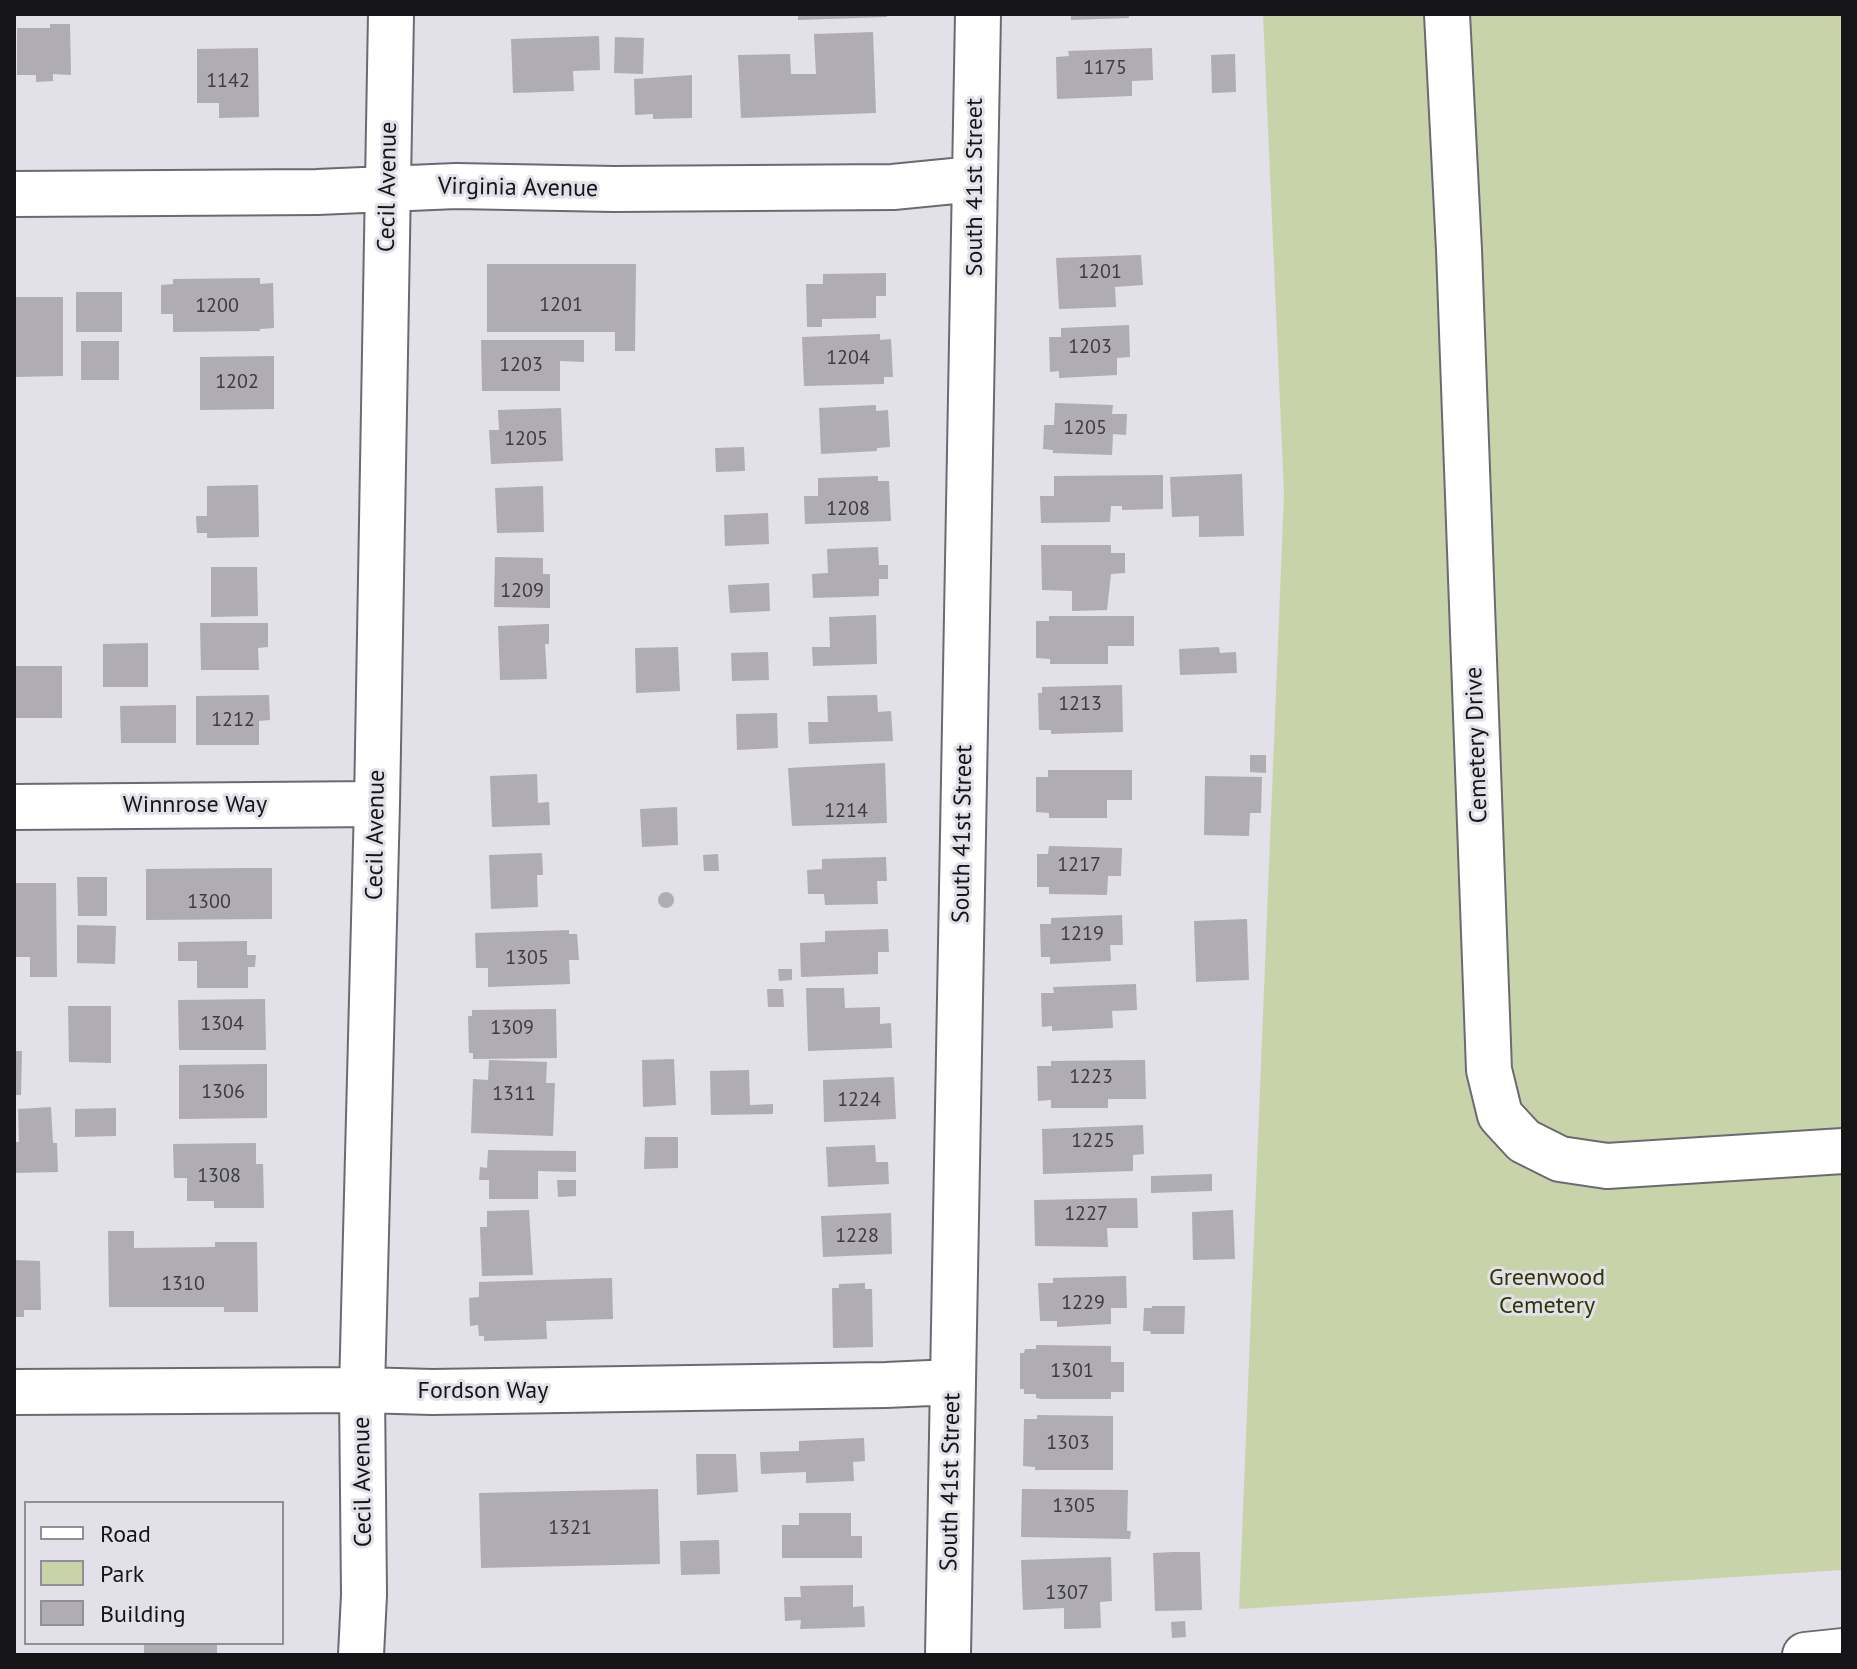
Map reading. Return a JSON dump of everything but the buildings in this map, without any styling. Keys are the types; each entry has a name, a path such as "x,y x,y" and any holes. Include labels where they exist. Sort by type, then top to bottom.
{"street":[{"name":"Cecil Avenue","path":"361,1655 364,1595 362,1390 377,804 391,14"},
{"name":"South 41st Street","path":"948,1655 978,14"},
{"name":"Cemetery Drive","path":"1447,14 1459,250 1489,1070 1500,1115 1524,1141 1560,1159 1607,1166 1843,1151"},
{"name":"Virginia Avenue","path":"14,194 456,186 614,189 893,187 974,179"},
{"name":"Winnrose Way","path":"14,807 377,804"},
{"name":"Fordson Way","path":"14,1392 479,1392 952,1382"},
{"path":"1805,1655 1843,1651"}],"green space":[{"name":"Greenwood Cemetery","path":"1263,14 1843,14 1843,1570 1239,1609 1284,494"}]}
